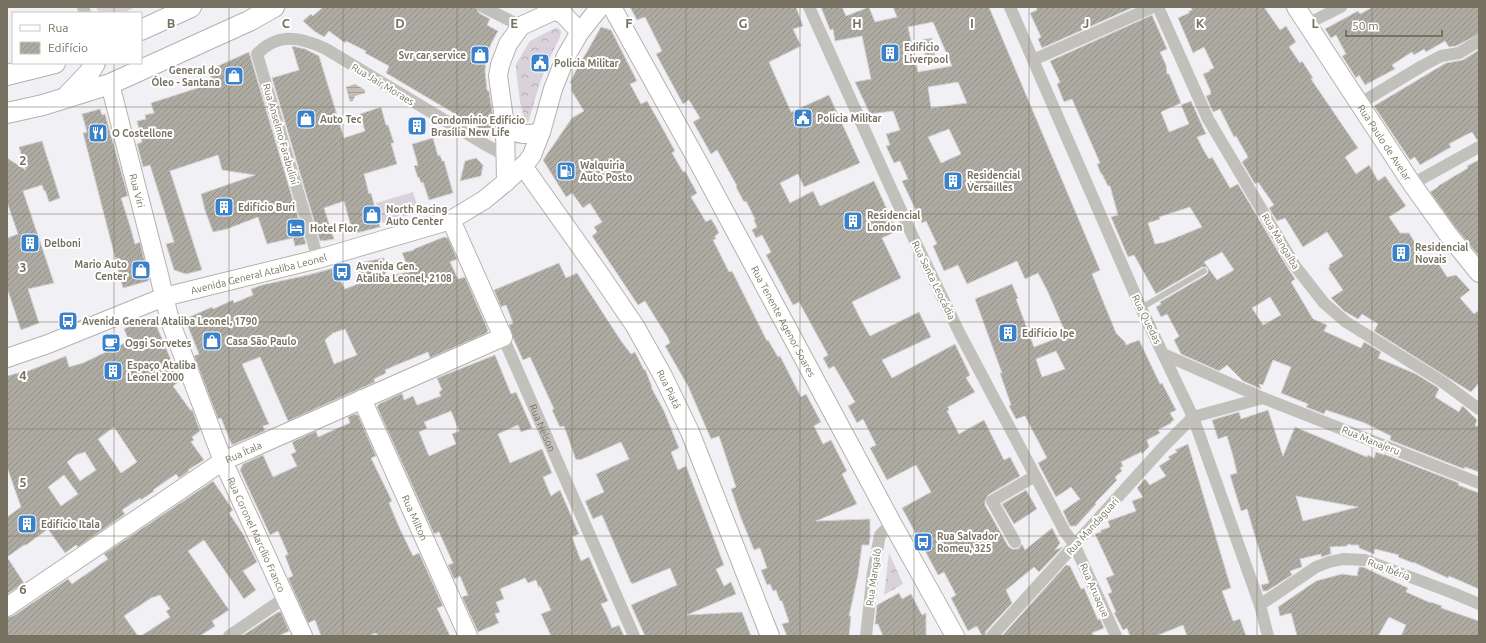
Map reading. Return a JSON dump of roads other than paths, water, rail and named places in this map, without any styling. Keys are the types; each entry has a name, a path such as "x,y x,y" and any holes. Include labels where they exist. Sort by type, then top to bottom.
{"main road":[{"path":"142,30 191,7"},
{"path":"7,113 65,98 110,84 249,21 274,7"},
{"name":"Avenida General Ataliba Leonel","path":"7,358 48,344 164,297 318,259 451,220 484,200 506,182 532,155 541,132 553,89 571,46 600,7"},
{"name":"Rua Tenente Agenor Soares","path":"612,7 697,160 892,523 955,636"},
{"name":"Rua Paulo de Avelar","path":"1296,7 1412,184 1447,233 1479,273"},
{"path":"506,182 506,126 498,76 500,65 508,44 521,26 558,9 580,32"},
{"path":"7,75 51,64"},
{"path":"65,98 86,78 95,64"},
{"path":"110,84 116,64"},
{"name":"Rua Viri","path":"110,84 164,297"},
{"path":"506,126 519,134 541,132"},
{"name":"Rua Piatá","path":"523,166 600,273 631,320 664,376 690,432 770,636"},
{"name":"Rua Nelson","path":"451,220 503,337"},
{"name":"Rua Coronel Marcílio Franco","path":"164,297 170,321 223,461 303,636"},
{"name":"Rua Ítala","path":"7,607 223,461 503,337"},
{"name":"Rua Milton","path":"362,399 468,636"}],"street":[{"path":"483,7 521,26"},
{"name":"Rua Santa Leocádia","path":"809,7 913,237 960,334 1065,532 1074,544"},
{"name":"Rua Quedas","path":"1010,7 1141,308 1193,417 1260,605 1268,636"},
{"path":"1033,60 1153,7"},
{"name":"Rua Mangaíba","path":"1158,7 1208,119 1295,266 1324,303 1346,322 1441,381 1479,409"},
{"path":"1307,24 1341,7"},
{"name":"Rua Jair Moraes","path":"257,54 270,43 282,40 296,39 310,41 506,156"},
{"path":"1359,104 1441,56 1459,53 1479,41"},
{"name":"Rua Anselmo Farabulini","path":"257,54 318,259"},
{"path":"1412,184 1479,147"},
{"name":"Rua Nelson","path":"503,337 634,636"},
{"name":"Rua Manajeru","path":"1164,354 1263,398 1479,483"},
{"path":"1193,417 1263,398"},
{"name":"Rua Mandaguari","path":"992,636 1074,544 1165,445 1193,417"},
{"path":"1015,542 992,501 1035,476"},
{"name":"Rua Mangalô","path":"866,636 873,572 880,535 892,523"},
{"name":"Rua Aruaque","path":"1074,544 1116,636"},
{"name":"Rua Ibéria","path":"1260,605 1316,567 1343,559 1365,560 1479,604"},
{"path":"229,636 286,597"}],"lane":[{"path":"1141,308 1204,272"}],"place":[{"name":"Edifício Liverpool","path":"890,53"},
{"name":"Svr car service","path":"480,55"},
{"name":"Policia Militar","path":"540,63"},
{"name":"General do Óleo - Santana","path":"234,76"},
{"name":"Polícia Militar","path":"803,118"},
{"name":"Auto Tec","path":"306,119"},
{"name":"Condomínio Edifício Brasília New Life","path":"417,126"},
{"name":"O Costellone","path":"98,133"},
{"name":"Walquiria Auto Posto","path":"566,171"},
{"name":"Residencial Versailles","path":"953,181"},
{"name":"Edifício Buri","path":"224,207"},
{"name":"North Racing Auto Center","path":"372,215"},
{"name":"Residencial London","path":"853,221"},
{"name":"Hotel Flor","path":"296,228"},
{"name":"Delboni","path":"30,243"},
{"name":"Residencial Novais","path":"1401,253"},
{"name":"Mario Auto Center","path":"141,270"},
{"name":"Avenida Gen. Ataliba Leonel, 2108","path":"342,272"},
{"name":"Avenida General Ataliba Leonel, 1790","path":"68,321"},
{"name":"Edifício Ipe","path":"1008,333"},
{"name":"Casa São Paulo","path":"212,341"},
{"name":"Oggi Sorvetes","path":"111,343"},
{"name":"Espaço Ataliba Leonel 2000","path":"113,371"},
{"name":"Edifício Itala","path":"27,524"},
{"name":"Rua Salvador Romeu, 325","path":"923,542"}]}
